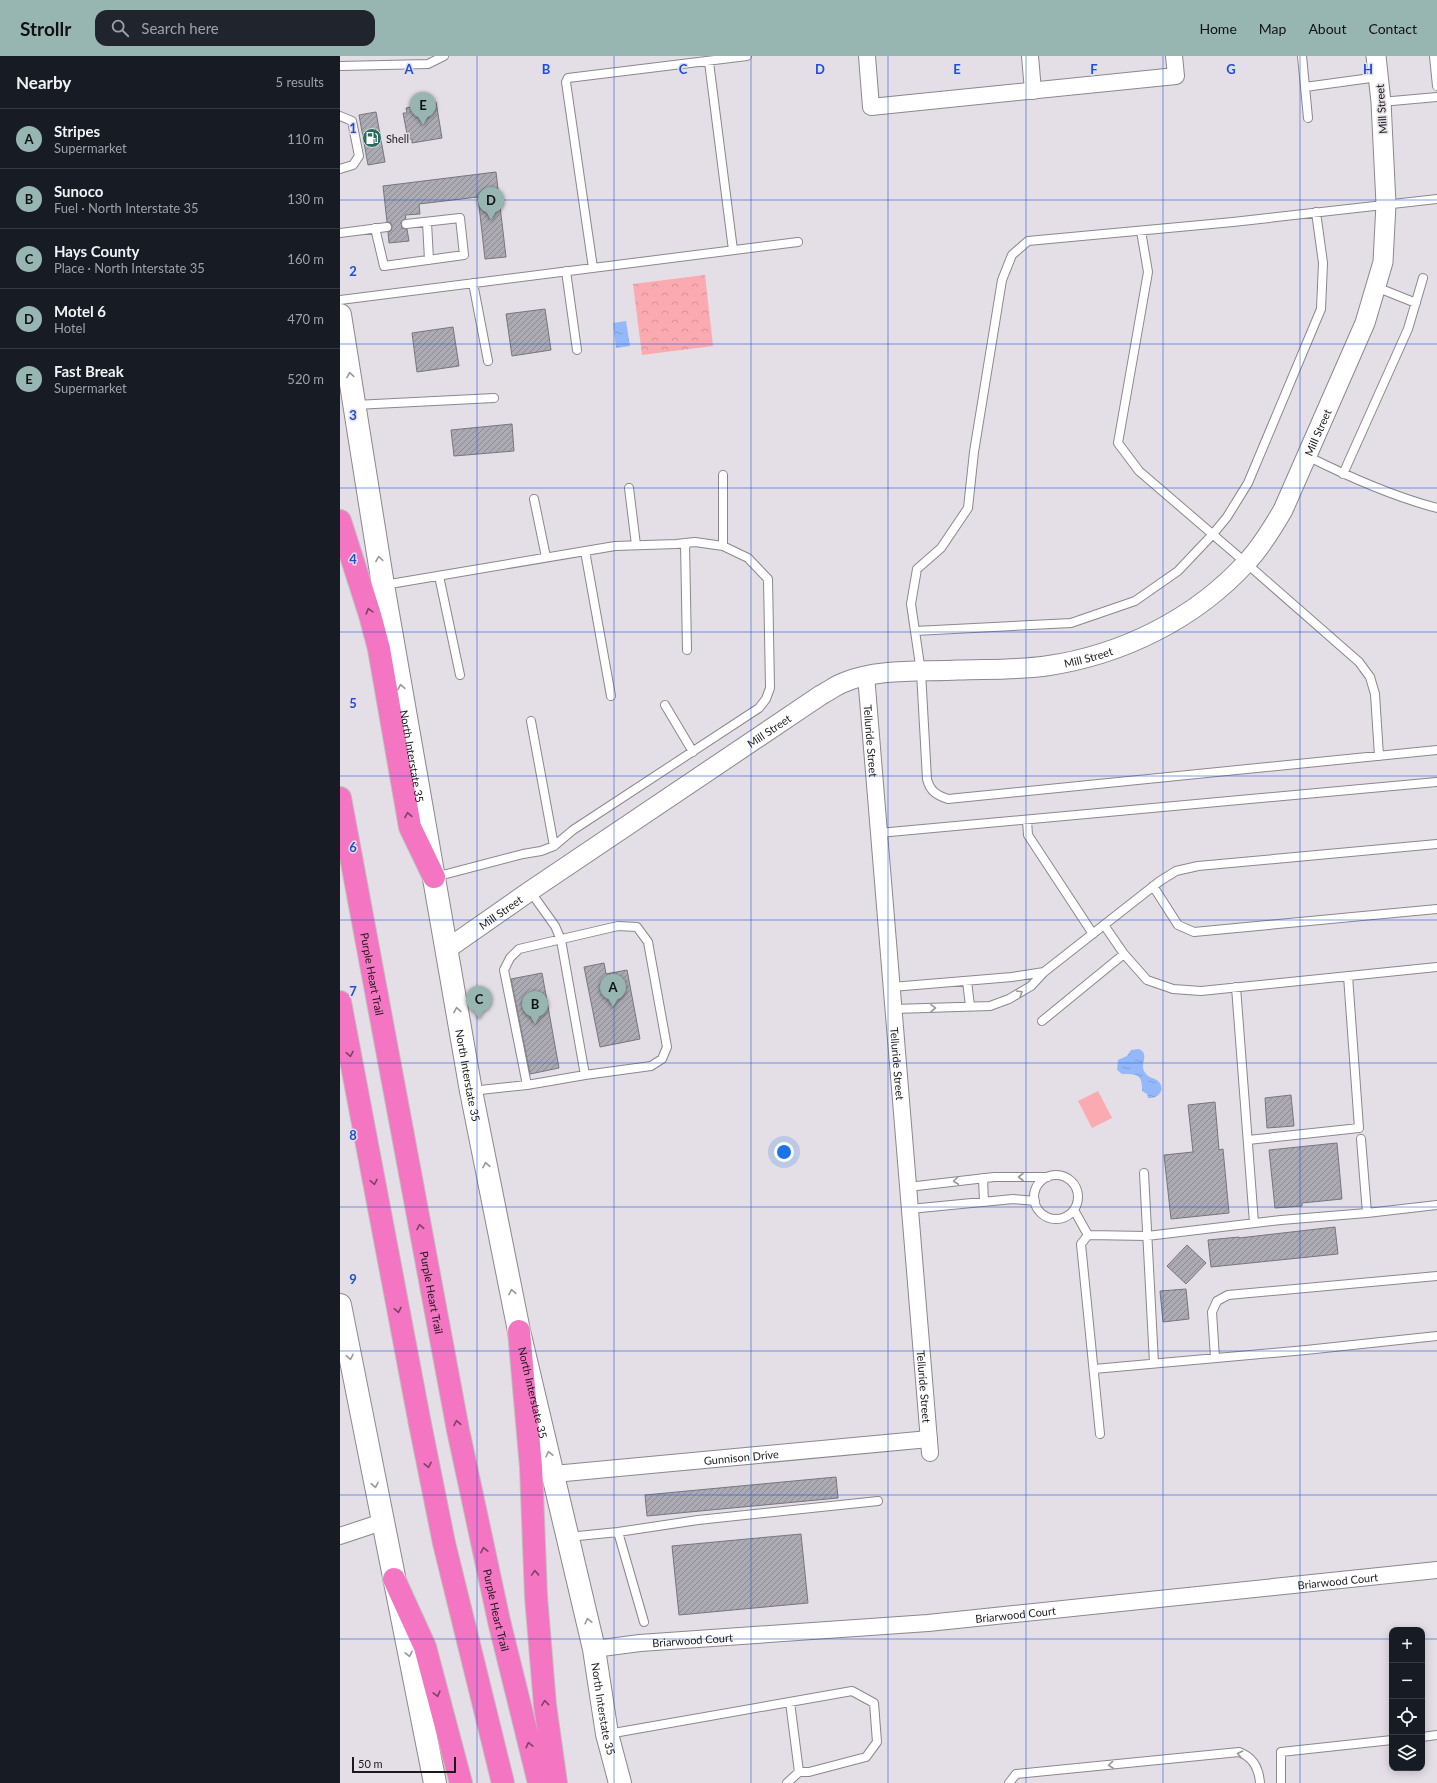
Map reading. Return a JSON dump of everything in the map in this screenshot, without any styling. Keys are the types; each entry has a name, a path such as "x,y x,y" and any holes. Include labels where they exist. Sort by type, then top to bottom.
{"highway":[{"path":"340,521 368,608 379,649 410,827 434,877"},
{"name":"Purple Heart Trail","path":"340,798 458,1430 499,1621 538,1783"},
{"path":"340,1002 444,1543 503,1783"},
{"path":"519,1331 531,1467 536,1596 545,1705 556,1783"},
{"path":"394,1579 425,1647 461,1783"}],"main road":[{"name":"North Interstate 35","path":"340,315 383,585 471,1091 519,1331 554,1474 594,1649 607,1734 620,1783"},
{"path":"341,1312 435,1783"}],"street":[{"path":"867,56 871,107 1176,76 1174,56"},
{"path":"1030,56 1033,91"},
{"name":"Mill Street","path":"447,949 471,934 530,891 821,695 844,682 866,675 892,672 1045,666 1096,657 1146,637 1191,611 1222,586 1246,563 1267,536 1283,510 1365,324 1383,262 1386,204 1381,102 1376,56"},
{"name":"Telluride Street","path":"866,675 930,1446"},
{"name":"Gunnison Drive","path":"554,1474 930,1446"},
{"path":"340,1536 382,1522"},
{"name":"Briarwood Court","path":"594,1649 648,1642 928,1623 1437,1570"}],"lane":[{"path":"340,66 428,64 444,56"},
{"path":"594,268 566,82 568,78 709,62 747,56"},
{"path":"1302,56 1308,118"},
{"path":"1434,56 1437,86"},
{"path":"709,62 733,250"},
{"path":"1305,87 1378,77"},
{"path":"1381,102 1437,98"},
{"path":"340,116 352,121 359,156 353,164 340,169"},
{"path":"1437,199 1141,231 1028,241 1012,255 1002,280 974,452 968,508 941,548 917,569 911,604 921,672 927,778 933,791 939,796 948,799 1437,750"},
{"path":"915,631 1071,623 1135,601 1178,570 1213,534 1227,517 1248,483 1321,309 1323,263 1316,212"},
{"path":"375,228 384,266 464,255 460,218 406,224"},
{"path":"427,222 429,260"},
{"path":"340,233 387,227"},
{"path":"1141,231 1148,272 1118,443 1139,471 1359,662 1370,677 1375,694 1379,756"},
{"path":"340,300 798,242"},
{"path":"566,271 578,350"},
{"path":"1343,474 1408,329 1423,278"},
{"path":"473,283 488,361"},
{"path":"1376,287 1416,303"},
{"path":"354,406 494,398"},
{"path":"1307,456 1389,494 1437,508"},
{"path":"723,475 723,546"},
{"path":"629,488 636,545"},
{"path":"534,499 546,557"},
{"path":"383,585 615,546 705,542 723,546 748,558 768,579 770,688 766,699 759,708 573,830 554,846 535,853 523,854 434,877"},
{"path":"685,543 687,650"},
{"path":"585,551 611,696"},
{"path":"439,576 460,675"},
{"path":"665,705 693,752"},
{"path":"531,721 554,846"},
{"path":"879,833 1437,782"},
{"path":"1027,820 1028,836 1093,934"},
{"path":"894,1010 990,1006 1009,999 1031,986 1044,972 1153,886 1176,871 1198,866 1437,844"},
{"path":"1153,886 1178,925 1194,932 1437,908"},
{"path":"530,891 555,926 561,940 585,1075"},
{"path":"1104,925 1124,954 1147,980 1173,989 1201,991 1437,968"},
{"path":"471,1091 527,1085 651,1066 662,1058 667,1047 648,942 637,927 618,926 519,949 510,958 504,970 527,1085"},
{"path":"1042,1021 1124,954"},
{"path":"892,987 1012,977 1044,972"},
{"path":"1248,1140 1359,1128 1348,976"},
{"path":"967,981 970,1006"},
{"path":"1236,987 1254,1223"},
{"path":"1361,1139 1367,1213"},
{"path":"1144,1173 1154,1364"},
{"path":"908,1187 983,1178 1048,1177 1056,1175 1071,1181 1076,1187 1078,1203 1068,1216 1060,1219 1051,1219 1038,1209 1035,1201 1037,1186 1048,1177"},
{"path":"983,1178 984,1202"},
{"path":"910,1209 1013,1200 1035,1201"},
{"path":"1088,1235 1147,1236 1254,1223 1437,1205"},
{"path":"1074,1210 1088,1235"},
{"path":"1088,1235 1081,1244 1100,1434"},
{"path":"1215,1358 1212,1312 1217,1302 1228,1295 1437,1276"},
{"path":"1094,1369 1437,1336"},
{"path":"568,1537 618,1532 698,1520 878,1501"},
{"path":"618,1532 644,1622"},
{"path":"607,1734 852,1691 874,1703 877,1742 866,1757 809,1772 799,1772 786,1783"},
{"path":"790,1702 799,1772"},
{"path":"1425,1737 1437,1735"},
{"path":"1281,1783 1281,1752 1389,1740"},
{"path":"1009,1783 1016,1774 1239,1752 1246,1754 1252,1761 1259,1772 1260,1783"}],"green space":[{"path":"705,275 713,346 642,355 633,284"},
{"path":"1098,1091 1112,1118 1092,1128 1078,1101"}],"water":[{"path":"626,321 630,346 616,348 613,323"},
{"path":"1139,1049 1144,1053 1144,1071 1147,1075 1157,1080 1162,1088 1160,1094 1151,1098 1148,1098 1147,1094 1142,1091 1141,1081 1138,1076 1122,1074 1117,1070 1118,1060 1127,1056 1131,1050"}],"building":[{"path":"436,102 442,138 412,143 412,139 408,139 403,113 407,113 406,108"},
{"name":"Shell","path":"376,112 385,162 368,165 359,115"},
{"path":"496,172 506,257 485,259 478,197 419,204 420,214 405,215 406,218 401,222 402,228 407,229 409,241 389,243 388,232 391,231 392,227 391,223 387,222 383,186"},
{"path":"545,309 551,350 512,356 506,314"},
{"path":"453,327 459,366 417,372 412,333"},
{"path":"512,424 514,451 454,456 451,430"},
{"path":"604,963 606,974 627,970 640,1039 600,1047 584,967"},
{"path":"542,973 559,1068 530,1074 511,979"},
{"path":"1291,1095 1294,1126 1267,1128 1265,1098"},
{"path":"1215,1102 1219,1150 1223,1149 1229,1213 1171,1219 1164,1155 1193,1152 1188,1105"},
{"path":"1337,1143 1342,1199 1302,1203 1302,1206 1275,1208 1269,1150"},
{"path":"1335,1227 1338,1254 1211,1267 1208,1240"},
{"path":"1187,1245 1206,1263 1186,1284 1167,1266"},
{"path":"1186,1289 1189,1319 1163,1322 1160,1291"},
{"path":"836,1477 838,1498 647,1516 645,1495"},
{"path":"801,1534 808,1603 679,1615 672,1546"}],"place":[{"name":"Fast Break","path":"423,125"},
{"name":"Shell","path":"372,138"},
{"name":"Motel 6","path":"491,220"},
{"name":"Stripes","path":"613,1007"},
{"name":"Hays County","path":"479,1019"},
{"name":"Sunoco","path":"535,1024"}]}
